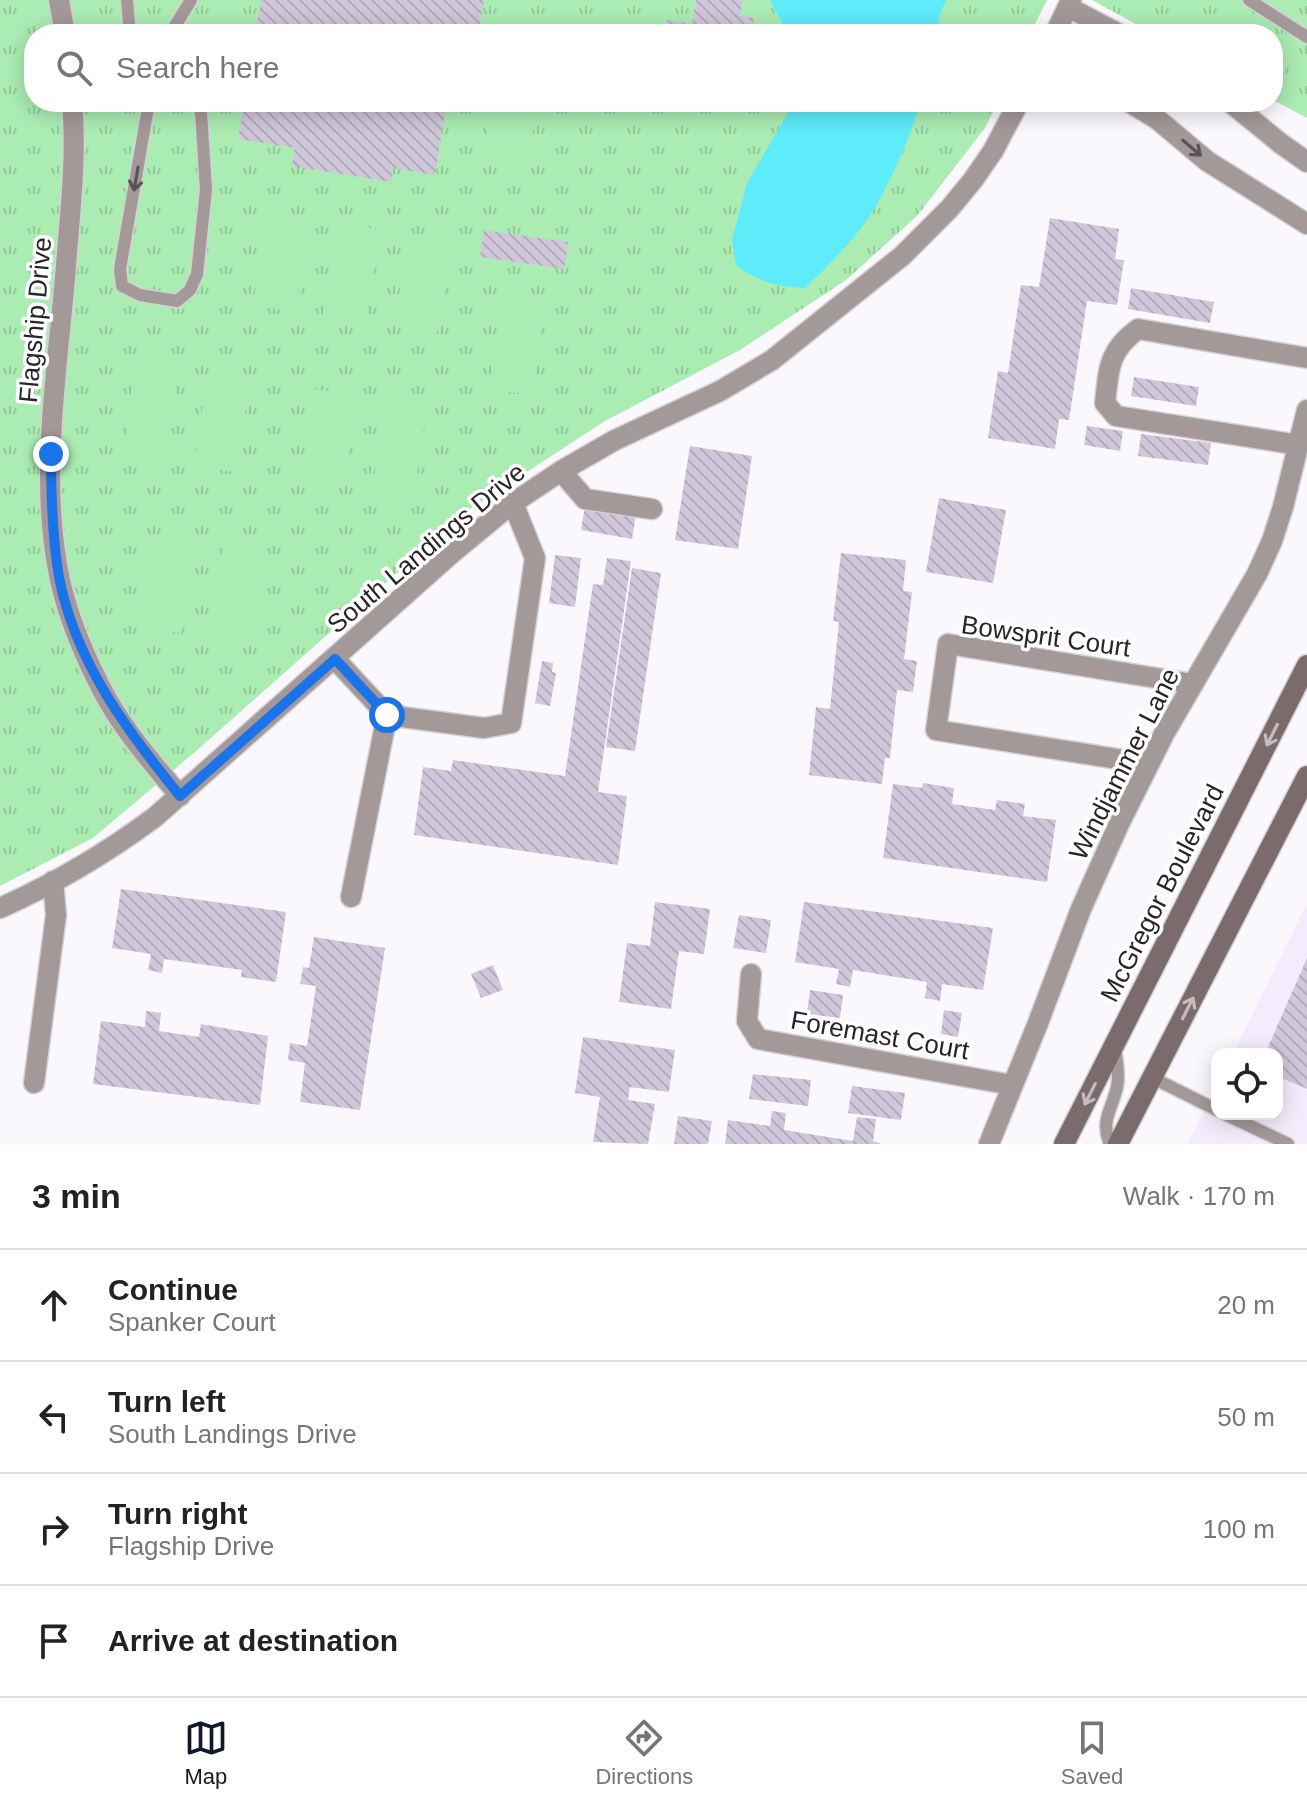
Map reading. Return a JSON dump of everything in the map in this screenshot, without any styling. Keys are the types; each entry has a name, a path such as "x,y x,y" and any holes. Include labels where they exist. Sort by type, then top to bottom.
{"main road":[{"name":"McGregor Boulevard","path":"1064,1144 1307,665"},
{"path":"1118,1144 1307,776"}],"street":[{"path":"59,0 63,24"},
{"path":"1060,24 1070,4 1103,24"},
{"name":"Flagship Drive","path":"72,112 73,174 51,454 52,518 60,578 78,638 106,697 140,747 180,796"},
{"name":"South Landings Drive","path":"0,908 125,839 180,796 452,553 513,503 615,440 720,391 798,342 902,256 950,208 993,151 1014,112"},
{"path":"1145,112 1207,161 1307,224"},
{"path":"1242,112 1307,162"},
{"path":"1299,445 1116,416 1105,403 1111,361 1121,341 1138,329 1307,358"},
{"name":"Windjammer Lane","path":"989,1144 1081,909 1119,824 1193,684 1257,574 1272,541 1307,410"},
{"path":"561,471 585,499 652,509"},
{"path":"335,659 387,715 484,728 511,723 535,558 513,503"},
{"name":"Bowsprit Court","path":"1149,764 936,730 948,644 1193,684"},
{"path":"351,897 387,715"},
{"path":"34,1083 56,915 53,881"},
{"name":"Foremast Court","path":"751,974 747,1021 758,1039 1012,1085"}],"lane":[{"path":"127,0 129,24"},
{"path":"176,24 191,0"},
{"path":"1249,0 1307,37"},
{"path":"147,112 120,269 122,286 140,295 177,301 190,290 197,274 206,190 201,112"},
{"path":"1110,1144 1105,1132 1106,1119 1118,1084 1115,1044"},
{"path":"1153,1078 1211,1107"},
{"path":"1237,1120 1287,1144"}],"shaded area":[{"path":"1307,903 1307,1144 1187,1144 1211,1097 1211,1120 1283,1120 1283,1048 1236,1048"}],"green space":[{"path":"0,0 1047,0 1035,24 24,24 24,112 993,112 985,128 917,216 846,280 740,350 605,421 467,511 93,838 0,886"},
{"path":"1092,0 1307,0 1307,118 1283,105 1283,24 1136,24"},
{"path":"492,112 536,112 528,163 485,157"},
{"path":"267,213 309,219 296,312 253,305"},
{"path":"338,223 380,230 366,322 324,316"},
{"path":"408,234 451,240 437,332 395,326"},
{"path":"502,297 544,304 531,395 489,389"},
{"path":"136,364 179,370 165,462 123,455"},
{"path":"207,374 250,380 236,472 194,466"},
{"path":"314,389 356,395 343,487 301,481"},
{"path":"385,400 427,406 414,498 372,492"},
{"path":"152,535 194,541 181,633 139,627"},
{"path":"223,545 265,551 252,643 210,637"}],"water":[{"path":"770,0 946,0 938,24 783,24"},
{"path":"788,112 917,112 896,167 870,215 844,248 805,288 768,282 736,265 732,240 747,183"}],"building":[{"path":"261,0 484,0 480,24 257,24"},
{"path":"696,0 743,0 740,16 754,18 753,24 692,24"},
{"path":"667,20 692,24 666,24"},
{"path":"242,112 445,112 435,175 393,168 391,182 292,166 295,148 238,139"},
{"path":"1050,218 1119,229 1115,259 1124,260 1117,305 1087,301 1069,420 1059,419 1055,449 988,438 998,371 1008,373 1021,285 1039,287"},
{"path":"484,230 568,242 564,269 480,257"},
{"path":"1131,288 1214,302 1210,323 1128,309"},
{"path":"1134,377 1199,387 1196,406 1131,396"},
{"path":"1087,426 1123,431 1120,451 1084,445"},
{"path":"1141,434 1211,443 1208,465 1138,456"},
{"path":"690,446 752,456 738,549 675,540"},
{"path":"939,498 1006,510 993,583 926,572"},
{"path":"585,506 636,514 632,539 581,530"},
{"path":"841,553 906,560 903,591 912,592 904,659 917,661 913,692 897,690 890,758 885,758 882,784 809,775 816,707 830,709 839,622 833,621"},
{"path":"555,555 581,558 575,607 549,603"},
{"path":"607,558 631,561 598,792 627,796 618,865 414,835 423,767 451,771 453,760 565,776 593,584 603,585"},
{"path":"632,568 661,573 635,751 606,747"},
{"path":"542,661 553,663 552,672 556,673 550,706 535,703"},
{"path":"923,783 954,788 952,804 995,810 997,800 1025,804 1023,816 1056,820 1047,882 883,858 893,784 922,788"},
{"path":"121,889 286,912 276,982 241,977 242,970 164,959 162,973 148,970 151,954 112,948"},
{"path":"655,902 710,909 704,954 679,951 671,1009 619,1002 627,943 650,946"},
{"path":"804,902 993,928 983,990 942,984 940,1001 925,998 927,982 853,970 850,987 836,984 839,969 795,962"},
{"path":"739,915 771,920 766,953 733,948"},
{"path":"314,937 385,948 360,1110 300,1102 305,1063 288,1060 290,1043 307,1046 316,986 300,984 303,967 309,968"},
{"path":"1307,958 1307,1089 1283,1079 1283,1048 1268,1048"},
{"path":"493,965 503,990 481,998 471,974"},
{"path":"810,990 843,995 840,1018 807,1014"},
{"path":"944,1010 962,1013 958,1037 941,1034"},
{"path":"146,1011 161,1013 159,1031 199,1037 201,1024 268,1036 260,1105 93,1084 101,1021 145,1027"},
{"path":"583,1037 675,1050 669,1092 630,1087 628,1100 655,1104 648,1144 593,1142 600,1097 575,1093"},
{"path":"753,1074 811,1080 808,1106 749,1099"},
{"path":"852,1086 905,1093 901,1120 848,1113"},
{"path":"772,1111 786,1113 784,1130 853,1141 857,1117 876,1119 873,1141 881,1144 725,1144 728,1120 770,1126"},
{"path":"678,1116 712,1121 708,1144 674,1144"}],"route":[{"path":"51,454 52,518 60,578 78,638 106,697 123,724 180,796 335,659 387,715"}]}
